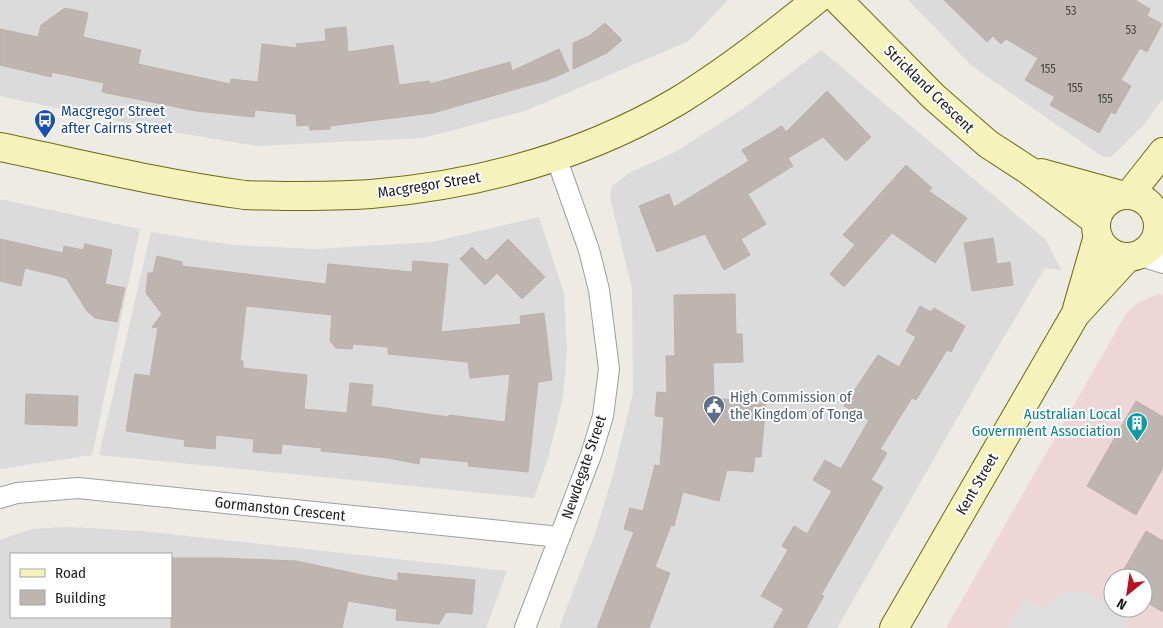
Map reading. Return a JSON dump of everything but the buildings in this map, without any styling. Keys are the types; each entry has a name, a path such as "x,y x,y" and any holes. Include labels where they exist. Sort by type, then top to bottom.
{"street":[{"name":"Macgregor Street","path":"0,147 145,179 247,195 326,196 416,190 485,177 556,156 642,120 678,101 752,51 816,0"},
{"name":"Strickland Crescent","path":"838,0 934,97 988,144 1028,170 1097,229"},
{"path":"1125,195 1139,197 1148,203 1160,223 1154,241 1147,249 1143,258 1118,256 1109,252 1102,245 1097,229 1099,212 1104,204 1125,195 1163,152"},
{"name":"Newdegate Street","path":"525,628 591,455 603,416 609,369 599,290 572,198 556,156"},
{"name":"Strickland Crescent","path":"1028,170 1125,195"},
{"name":"Kent Street","path":"894,628 1075,315 1097,229"},
{"name":"Kent Street","path":"1075,315 1143,258"},
{"name":"Gormanston Crescent","path":"0,498 16,493 78,488 560,537"}],"shaded area":[{"path":"0,0 728,0 689,41 525,111 423,138 257,146 156,129 0,96"},
{"path":"908,0 1163,0 1163,98 1142,127 1111,157 1103,157 972,66"},
{"path":"821,50 1046,240 1061,270 1045,268 837,628 559,628 596,531 613,475 633,393 632,289 610,197 612,186 631,172 677,151 744,108"},
{"path":"0,199 140,229 92,455 0,469"},
{"path":"539,217 564,293 567,351 563,397 548,458 534,498 99,455 151,232 233,245 315,249 432,242"},
{"path":"1159,293 1163,296 1163,628 946,628 1126,314 1136,304"},
{"path":"68,527 142,531 507,571 486,628 0,628 0,540 32,529"},
{"path":"1063,592 1086,592 1103,601 1103,618 1130,618 1125,628 1007,628 1025,598 1043,608 1053,598"}],"place":[{"name":"Macgregor Street after Cairns Street","path":"45,139"},
{"name":"High Commission of the Kingdom of Tonga","path":"714,425"},
{"name":"Australian Local Government Association","path":"1137,442"}]}
